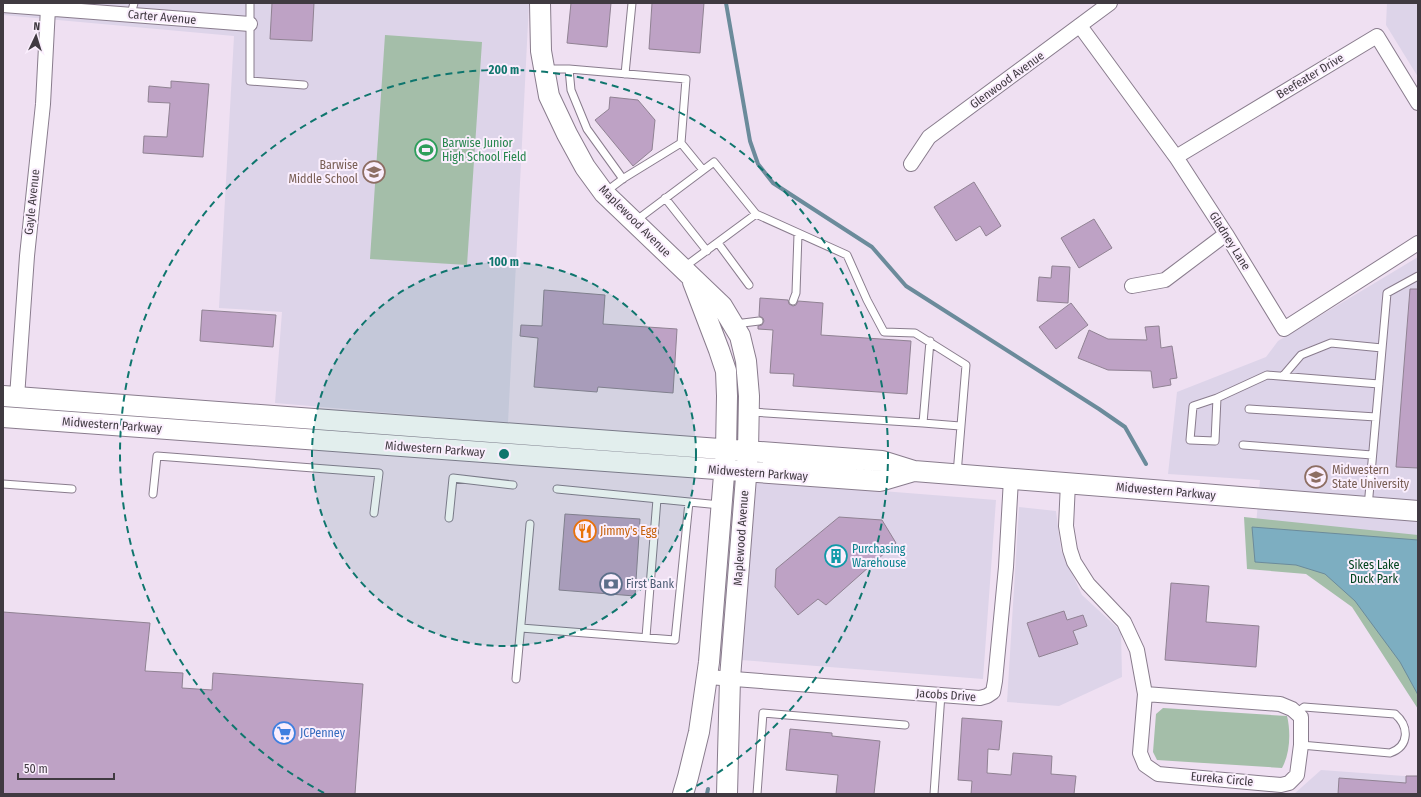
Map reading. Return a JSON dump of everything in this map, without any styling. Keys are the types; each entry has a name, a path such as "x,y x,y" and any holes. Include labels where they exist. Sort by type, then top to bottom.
{"main road":[{"name":"Maplewood Avenue","path":"540,3 541,50 549,96 585,167 604,193 722,306 740,336 746,361 749,396 748,452 730,678 727,794"},
{"name":"Maplewood Avenue","path":"683,794 700,732 708,677 726,450 727,396 726,371 709,323 686,272"},
{"name":"Midwestern Parkway","path":"10,396 882,461 914,471 1418,511"},
{"path":"10,396 10,418"},
{"path":"121,426 122,405"},
{"name":"Midwestern Parkway","path":"10,418 880,482 914,471"},
{"path":"424,448 425,427"}],"street":[{"name":"Glenwood Avenue","path":"912,164 929,136 1110,3"},
{"name":"Carter Avenue","path":"3,5 48,8 94,7 132,9 250,24"},
{"name":"Gayle Avenue","path":"10,396 43,104 48,8"},
{"name":"Gladney Lane","path":"1080,26 1176,157 1226,234 1284,329 1418,243"},
{"name":"Beefeater Drive","path":"1176,157 1377,36 1418,103"},
{"path":"1132,286 1165,280 1226,234"},
{"name":"Jacobs Drive","path":"708,677 980,698 987,696 993,692 1006,567 1011,478"},
{"name":"Eureka Circle","path":"1068,483 1066,526 1070,550 1074,562 1088,584 1124,622 1137,650 1145,694 1140,753 1145,765 1158,774 1281,785 1289,782 1296,775 1300,745 1301,718 1296,713"},
{"path":"1145,694 1280,704 1296,713"}],"lane":[{"path":"250,3 250,81 304,85"},
{"path":"625,74 632,3"},
{"path":"544,69 569,69 686,79 681,143 703,170"},
{"path":"569,69 571,90 587,130 622,179"},
{"path":"604,193 622,179 681,143"},
{"path":"634,222 714,162 756,214 847,256 867,300 884,332 915,332 966,365 956,474"},
{"path":"665,198 707,251"},
{"path":"686,272 707,251 756,214"},
{"path":"793,301 796,293 798,234"},
{"path":"718,243 749,285"},
{"path":"1368,507 1387,293 1418,276"},
{"path":"733,324 759,321"},
{"path":"923,423 930,341"},
{"path":"1283,376 1301,355 1331,343 1382,348"},
{"path":"1217,398 1215,441 1190,440 1193,406 1217,398 1267,375 1379,384"},
{"path":"1249,409 1376,417"},
{"path":"749,412 960,426"},
{"path":"1243,445 1372,455"},
{"path":"153,494 156,456 379,473 374,513"},
{"path":"449,518 453,478 512,485"},
{"path":"3,484 72,488"},
{"path":"557,489 722,506"},
{"path":"646,637 657,499"},
{"path":"521,628 675,640 689,502"},
{"path":"516,679 530,524"},
{"path":"934,794 941,694"},
{"path":"1296,713 1304,707 1395,714 1402,719 1405,727 1403,743 1398,750 1390,752 1300,745"},
{"path":"757,794 763,713 905,725"}],"shaded area":[{"name":"Barwise Middle School","path":"3,3 529,3 508,423 275,403 282,312 219,308 234,36 3,15"},
{"path":"1387,3 1418,3 1418,77 1386,25"},
{"name":"Midwestern State University","path":"1418,257 1418,696 1355,601 1322,576 1253,559 1260,480 1168,474 1177,392 1266,357 1278,341"},
{"path":"755,481 996,500 983,679 741,660"},
{"path":"1019,507 1056,511 1061,550 1082,595 1121,631 1122,677 1059,706 1007,702"},
{"path":"1321,770 1418,777 1418,794 1294,794"}],"green space":[{"name":"Barwise Junior High School Field","path":"385,35 482,42 467,265 370,259"},
{"name":"Sikes Lake Duck Park","path":"1244,517 1418,535 1418,709 1352,607 1306,574 1247,569"},
{"path":"1163,708 1287,716 1289,743 1285,762 1282,768 1157,760 1153,752 1156,714"}],"water":[{"name":"Sikes Lake Duck Park","path":"1252,527 1418,540 1418,695 1400,662 1355,601 1325,574 1296,565 1255,562"}],"building":[{"path":"272,3 314,3 312,41 270,39"},
{"path":"571,3 611,3 607,47 567,43"},
{"path":"652,3 704,3 700,53 649,49"},
{"path":"171,81 209,84 203,157 143,153 144,136 167,137 170,103 148,102 149,86 171,88"},
{"path":"610,97 638,100 655,120 652,150 633,166 595,120 609,109"},
{"path":"974,182 1001,226 986,236 980,226 956,241 934,207"},
{"path":"1094,219 1112,248 1079,268 1061,238"},
{"path":"1052,266 1070,267 1068,303 1037,301 1039,277 1051,278"},
{"path":"1410,289 1418,289 1418,468 1396,467"},
{"path":"544,290 605,295 603,324 677,329 673,393 598,387 597,392 534,387 538,338 520,336 521,325 542,326"},
{"path":"760,298 788,300 789,304 793,306 796,305 798,301 823,303 821,335 911,341 907,394 793,386 794,374 770,373 773,330 758,329 758,326 762,325 764,321 763,318 759,316"},
{"path":"1071,303 1088,325 1056,349 1039,327"},
{"path":"202,310 276,315 273,347 200,341"},
{"path":"1159,326 1161,348 1172,346 1177,378 1170,379 1171,385 1153,388 1151,371 1108,370 1078,358 1089,330 1108,339 1147,340 1145,327"},
{"path":"565,514 640,519 635,596 559,590"},
{"name":"Purchasing Warehouse","path":"839,517 882,520 896,543 826,605 818,599 798,615 775,587 776,569"},
{"path":"1171,583 1209,586 1206,622 1259,626 1256,667 1165,660"},
{"path":"1064,611 1067,620 1083,615 1087,626 1073,631 1078,644 1039,657 1027,623"},
{"path":"3,612 150,623 145,671 183,673 182,688 212,690 213,673 363,684 355,794 3,794"},
{"path":"962,718 1002,721 999,750 988,749 987,773 1011,775 1013,753 1052,756 1051,774 1076,776 1074,794 971,794 972,781 958,780"},
{"path":"790,729 832,733 832,736 880,741 874,794 836,794 838,775 786,770"},
{"path":"1406,776 1418,776 1418,794 1338,794 1339,778 1406,783"}],"waterway":[{"path":"726,3 750,141 758,164 773,183 872,247 906,286 1125,427 1146,464"},
{"path":"707,794 708,789"}],"place":[{"name":"Barwise Junior High School Field","path":"426,150"},
{"name":"Barwise Middle School","path":"374,172"},
{"name":"Midwestern State University","path":"1316,477"},
{"name":"Jimmy's Egg","path":"585,531"},
{"name":"Purchasing Warehouse","path":"836,556"},
{"name":"First Bank","path":"611,584"},
{"name":"JCPenney","path":"284,733"}]}
